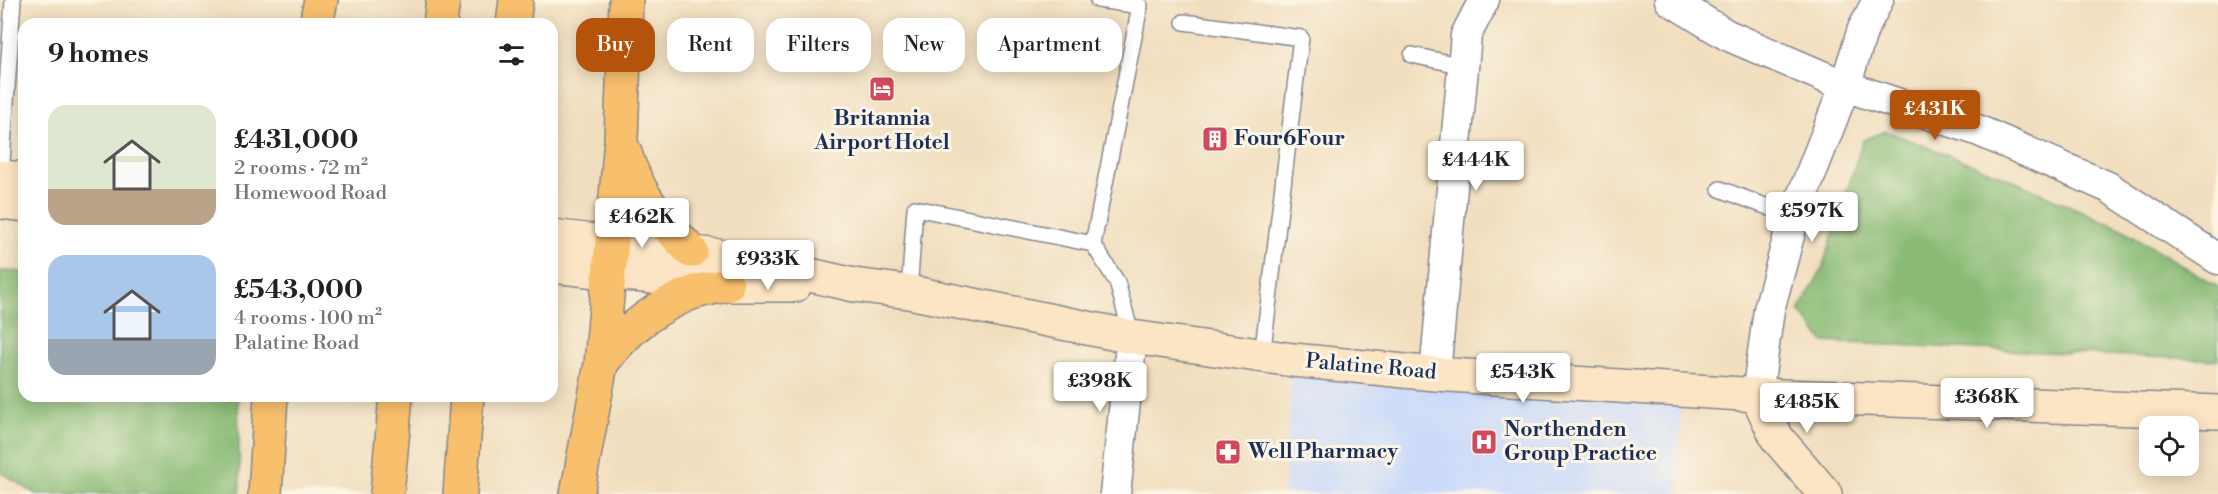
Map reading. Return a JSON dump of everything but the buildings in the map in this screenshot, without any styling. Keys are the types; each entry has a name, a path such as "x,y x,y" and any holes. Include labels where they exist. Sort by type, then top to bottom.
{"highway":[{"path":"317,18 321,0"},
{"path":"441,18 444,0"},
{"path":"514,18 516,0"},
{"path":"577,494 602,364 610,257 617,209 626,0"},
{"path":"621,140 631,172 649,206 692,251"},
{"path":"602,364 620,340 644,319 683,296 727,285"},
{"path":"265,494 270,402"},
{"path":"387,494 395,406"},
{"path":"459,494 466,408"}],"main road":[{"path":"0,188 0,177 18,178"},
{"path":"0,202 18,204"},
{"path":"558,238 610,257 727,285 854,285"},
{"path":"558,265 610,257 692,251 736,258 854,285"},
{"name":"Palatine Road","path":"854,285 909,292 1132,337 1262,356 1435,374 1757,395 2218,412"},
{"path":"1757,395 1777,438 1825,494"}],"street":[{"path":"1435,374 1466,35 1484,0"},
{"path":"1670,0 1727,35 1845,86 1977,129 2108,187 2218,259"},
{"path":"1757,395 1769,310 1794,217 1845,86 1863,29 1878,0"},
{"path":"1115,494 1132,337"}],"lane":[{"path":"0,177 12,0"},
{"path":"1098,0 1140,6 1093,244 1117,282 1132,337"},
{"path":"1184,22 1301,38 1262,356"},
{"path":"1412,55 1463,66"},
{"path":"1720,189 1794,217"},
{"path":"909,292 915,208 1093,244"}],"shaded area":[{"name":"Northenden Group Practice","path":"1293,360 1681,390 1678,494 1284,494"}],"green space":[{"path":"1886,131 1998,174 2122,229 2218,287 2218,360 1824,342 1799,311 1822,269 1863,140"},
{"path":"0,271 18,272 18,402 238,402 240,494 36,494 0,472"}],"place":[{"name":"Britannia Airport Hotel","path":"882,89"},
{"name":"Four6Four","path":"1215,139"},
{"name":"Northenden Group Practice","path":"1484,442"},
{"name":"Well Pharmacy","path":"1228,452"}]}
